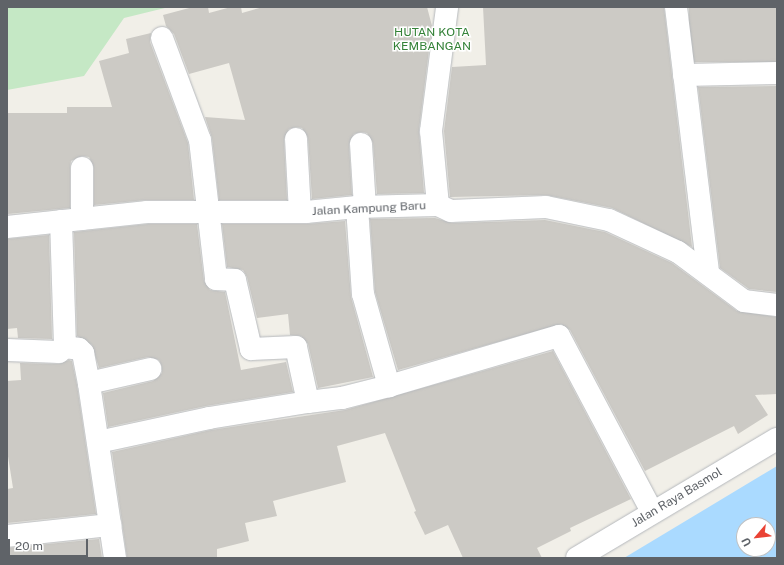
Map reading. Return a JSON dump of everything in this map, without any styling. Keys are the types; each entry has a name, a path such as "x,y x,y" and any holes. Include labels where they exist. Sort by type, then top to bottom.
{"street":[{"path":"438,205 432,132 447,7"},
{"path":"676,7 708,272"},
{"path":"162,38 200,140 207,212 216,279 235,280 250,347 252,350 296,347 308,402"},
{"path":"684,74 777,72"},
{"path":"296,139 300,212"},
{"path":"361,144 363,294 389,386"},
{"path":"7,350 59,352 65,347 71,220 82,168"},
{"name":"Jalan Kampung Baru","path":"7,227 148,212 300,212 361,207 438,205 451,212 546,207 608,220 678,252 708,272 744,301 777,305"},
{"path":"98,442 209,418 342,398 389,386 559,336 652,512"},
{"path":"65,347 82,353 89,383 115,558"},
{"path":"89,383 150,369"},
{"name":"Jalan Raya Basmol","path":"577,558 777,439"},
{"path":"7,536 110,525"}],"green space":[{"path":"7,7 169,7 124,18 84,76 7,90"}],"water":[{"path":"777,466 777,558 624,558"}],"building":[{"path":"193,7 208,7 209,13 231,7 241,7 242,13 263,7 427,7 432,26 419,130 424,193 377,194 373,143 367,133 361,132 354,134 349,144 352,195 312,199 308,138 302,128 296,127 289,129 284,139 287,200 219,200 212,138 205,117 245,120 229,63 189,74 174,34 166,26 163,15"},
{"path":"483,7 664,7 692,247 612,208 546,195 450,197 444,131 452,67 486,65"},
{"path":"689,7 777,7 777,62 689,62"},
{"path":"151,33 150,42 188,143 194,200 146,200 94,205 94,168 89,157 82,156 71,161 70,208 7,214 7,113 67,113 67,107 112,107 99,61 129,53 126,39"},
{"path":"777,86 777,292 749,289 720,268 698,87"},
{"path":"435,218 452,223 545,220 605,232 672,263 737,311 777,317 777,394 755,395 768,415 738,434 734,426 645,471 570,330 561,324 398,370 375,292 370,219"},
{"path":"345,221 351,297 373,377 318,388 308,344 301,336 290,335 288,314 257,318 247,277 243,270 227,267 222,224 306,224"},
{"path":"148,224 197,224 204,281 210,290 225,292 241,370 286,362 293,392 206,406 108,427 103,393 153,381 162,373 162,367 159,360 148,357 99,368 92,345 77,336 74,232"},
{"path":"49,235 52,339 18,338 17,328 7,329 7,239"},
{"path":"553,351 631,499 570,528 571,531 537,548 542,558 463,558 448,525 425,535 414,512 416,511 385,433 337,446 346,482 273,501 277,516 245,523 249,541 217,549 217,558 127,558 112,452 211,430 345,410"},
{"path":"69,360 72,361 77,385 96,514 7,523 7,489 13,488 7,450 7,381 21,380 20,363 59,364"},
{"path":"99,539 102,558 7,558 7,548"}],"park label":[{"name":"HUTAN KOTA KEMBANGAN","path":"432,40"}]}
